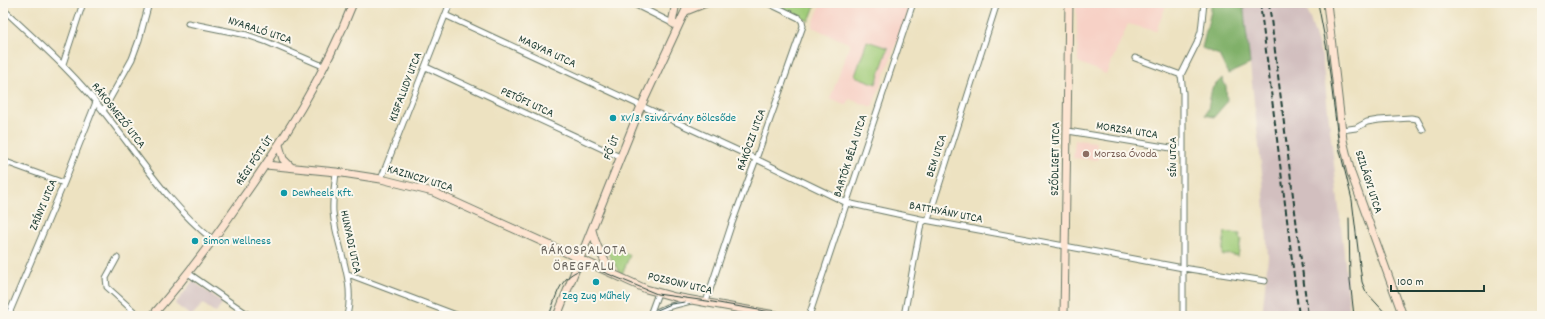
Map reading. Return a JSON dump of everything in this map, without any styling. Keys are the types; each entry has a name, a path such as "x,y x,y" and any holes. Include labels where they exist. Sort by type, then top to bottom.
{"street":[{"path":"63,64 83,3"},
{"path":"103,111 132,59 149,3"},
{"name":"RÉGI FÓTI ÚT","path":"152,316 213,240 279,145 305,101 332,50 353,3"},
{"name":"KISFALUDY UTCA","path":"381,178 450,3"},
{"path":"632,3 675,24 676,3"},
{"name":"FŐ ÚT","path":"557,316 579,258 592,230 620,157 675,24 686,11 689,3"},
{"path":"686,11 706,3"},
{"name":"RÁKÓCZI UTCA","path":"706,302 731,226 803,26 802,21 799,18 768,3"},
{"name":"BARTÓK BÉLA UTCA","path":"809,316 913,3"},
{"name":"BEM UTCA","path":"904,316 921,224 929,217 997,3"},
{"name":"SZŐDLIGET UTCA","path":"1064,316 1069,3"},
{"name":"SÍN UTCA","path":"1183,316 1183,150 1181,75 1197,43 1201,31 1204,3"},
{"name":"SZILÁGYI UTCA","path":"1327,3 1342,130 1351,173 1402,312"},
{"name":"RÁKOSMEZŐ UTCA","path":"3,9 63,64 96,102 171,200 213,240"},
{"name":"MAGYAR UTCA","path":"445,15 641,107"},
{"name":"NYARALÓ UTCA","path":"188,23 247,35 323,66"},
{"path":"1135,58 1181,75"},
{"name":"PETŐFI UTCA","path":"426,67 620,157"},
{"name":"ZRÍNYI UTCA","path":"8,316 64,183 96,102"},
{"name":"BATTHYÁNY UTCA","path":"641,107 756,159 847,203 925,220 1183,268 1265,281"},
{"path":"1342,130 1356,128 1367,122 1411,118 1417,119 1423,130"},
{"name":"MORZSA UTCA","path":"1068,131 1183,150"},
{"path":"279,145 283,159 292,167"},
{"path":"3,161 64,183"},
{"name":"KAZINCZY UTCA","path":"266,165 381,178 433,192 579,258"},
{"name":"HUNYADI UTCA","path":"336,172 332,210 348,274 349,299 347,316"},
{"path":"592,230 596,245 601,255 615,276"},
{"path":"117,258 106,278 107,287 140,316"},
{"name":"POZSONY UTCA","path":"579,258 615,276 658,293 780,316"},
{"path":"188,273 250,316"},
{"path":"348,274 459,316"},
{"path":"651,316 658,293"},
{"path":"651,316 668,307 695,301"}],"shaded area":[{"path":"821,3 912,3 872,107 849,99 847,105 830,99 850,44 812,27"},
{"path":"1076,3 1167,3 1156,31 1128,24 1106,74 1078,62"},
{"path":"1243,3 1305,3 1322,57 1350,316 1262,316 1268,257 1263,182"},
{"name":"Morzsa Óvoda","path":"1075,140 1097,142 1096,149 1099,150 1098,160 1073,158"},
{"path":"193,281 223,303 216,313 203,304 191,316 175,304"}],"green space":[{"path":"771,3 816,3 809,21"},
{"path":"1211,3 1243,3 1250,64 1228,74 1219,55 1202,48 1211,11"},
{"path":"867,41 888,48 876,84 855,76"},
{"path":"1222,78 1226,87 1227,102 1214,117 1205,115 1208,109 1212,88"},
{"path":"1225,232 1240,234 1239,238 1241,239 1238,256 1228,254 1222,255"},
{"path":"602,244 630,255 622,274 620,273"}],"tram line":[{"path":"1318,3 1327,50 1339,147 1352,200 1362,282 1366,292 1388,316"},
{"path":"1349,218 1350,280 1354,316"},
{"path":"549,316 556,295 563,283 573,273 586,268 596,269 657,294 793,316"},
{"path":"644,316 671,304 685,302"}],"railway":[{"path":"1260,3 1299,316"},
{"path":"1269,3 1308,316"}],"place":[{"name":"XV/3. Szivárvány Bölcsőde","path":"613,118"},
{"name":"Morzsa Óvoda","path":"1086,154"},
{"name":"DeWheels Kft.","path":"284,193"},
{"name":"Simon Wellness","path":"195,241"},
{"name":"Zeg Zug Műhely","path":"596,282"}],"district":[{"name":"RÁKOSPALOTA ÖREGFALU","path":"584,260"}]}
